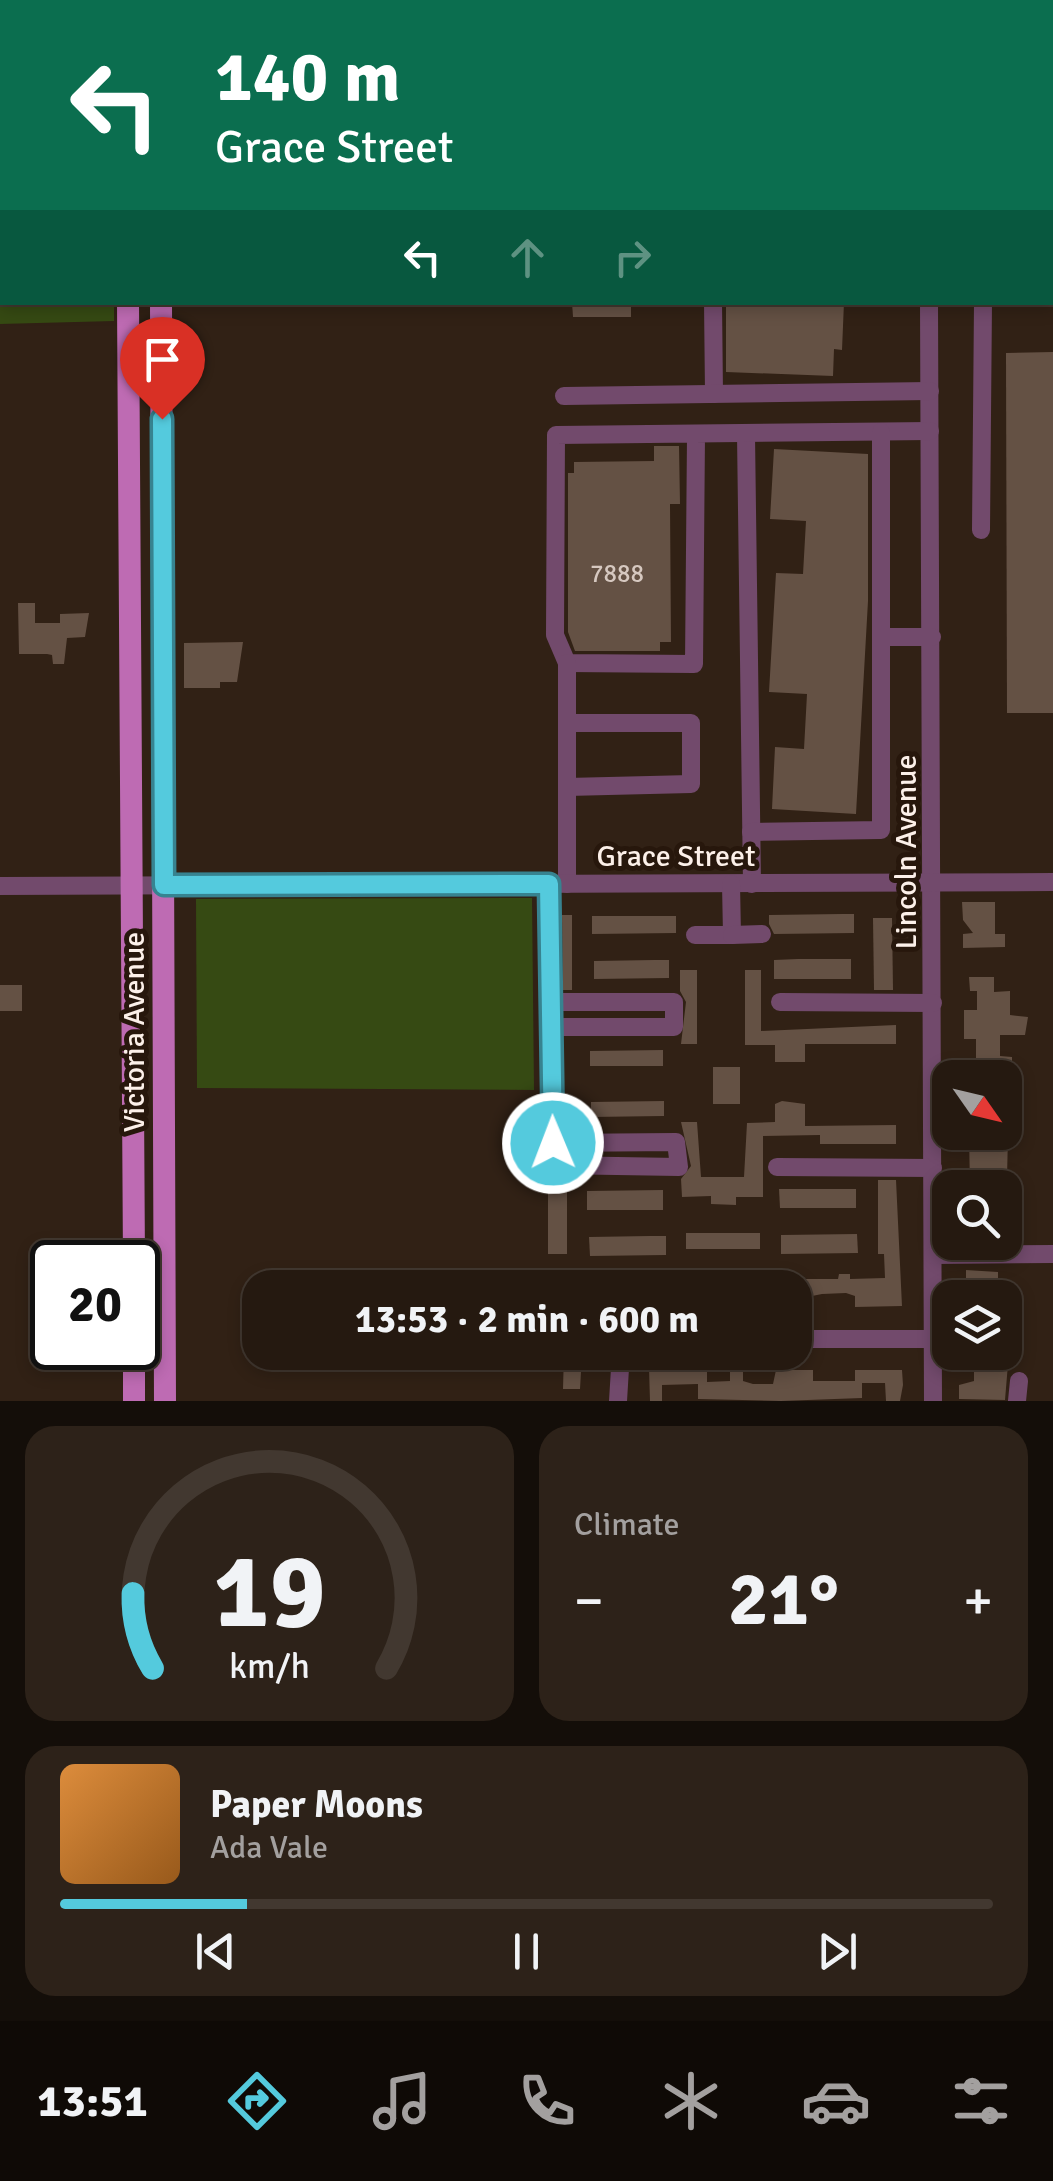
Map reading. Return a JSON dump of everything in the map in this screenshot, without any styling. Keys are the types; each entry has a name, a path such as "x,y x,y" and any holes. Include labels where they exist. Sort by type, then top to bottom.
{"main road":[{"name":"Victoria Avenue","path":"128,305 134,1240"},
{"name":"Victoria Avenue","path":"161,305 166,1401"},
{"path":"134,1370 134,1401"}],"street":[{"path":"713,305 714,394"},
{"name":"Lincoln Avenue","path":"929,305 933,1168"},
{"path":"982,530 983,305"},
{"path":"564,396 930,391"},
{"path":"751,832 882,830 881,432"},
{"path":"553,1143 676,1142 679,1166 554,1166 553,1143 550,914 558,884 567,787 567,663 554,634 556,435 930,432"},
{"path":"746,435 752,884"},
{"path":"567,663 694,664 696,436"},
{"path":"881,637 932,637"},
{"path":"567,723 691,723 690,784 567,787"},
{"name":"Grace Street","path":"0,886 1053,882"},
{"path":"731,884 732,935"},
{"path":"695,934 762,934"},
{"path":"552,1002 674,1002 674,1027 552,1027"},
{"path":"780,1002 934,1003"},
{"path":"777,1167 933,1168"},
{"path":"1022,1254 1053,1254"},
{"path":"812,1339 932,1339"},
{"path":"618,1401 620,1370"},
{"name":"Lincoln Avenue","path":"932,1370 933,1401"},
{"path":"1017,1401 1019,1381"}],"green space":[{"path":"0,305 114,305 114,321 0,324"},
{"path":"532,898 534,1090 197,1088 196,899"}],"building":[{"path":"572,305 631,305 631,317 573,317"},
{"path":"726,305 844,305 842,350 834,349 833,376 726,372"},
{"path":"1053,352 1053,713 1007,713 1006,353"},
{"path":"654,446 679,446 680,504 670,504 671,642 660,642 660,651 575,651 568,632 568,473 574,473 574,462 654,461"},
{"path":"774,449 868,454 868,601 856,814 772,809 775,747 804,749 807,694 769,692 776,573 803,574 806,521 770,519"},
{"path":"18,603 35,603 35,623 60,623 60,614 89,613 85,637 67,638 64,664 53,664 52,655 19,654"},
{"path":"243,642 237,682 220,682 220,688 184,688 184,643"},
{"path":"962,902 995,902 995,934 1005,934 1005,947 963,948 963,934 973,933 963,920"},
{"path":"854,914 854,933 774,934 769,924 769,915"},
{"path":"562,915 572,915 572,990 563,990"},
{"path":"592,916 676,916 676,933 592,934"},
{"path":"873,918 892,918 893,990 874,990"},
{"path":"851,959 851,979 774,979 774,960"},
{"path":"669,960 669,978 594,979 594,961"},
{"path":"680,970 697,970 697,1044 681,1044 686,1002 680,991"},
{"path":"745,970 761,970 761,1031 896,1025 896,1044 805,1044 805,1062 775,1062 775,1045 745,1045"},
{"path":"969,977 994,977 994,992 1010,991 1010,1015 1028,1017 1025,1035 1000,1035 1000,1056 1012,1060 976,1060 976,1039 964,1039 964,1010 977,1010 977,991 970,991"},
{"path":"0,985 22,985 22,1011 0,1011"},
{"path":"663,1050 663,1066 590,1066 590,1051"},
{"path":"713,1067 740,1067 740,1104 713,1104"},
{"path":"664,1101 664,1116 591,1117 591,1102"},
{"path":"775,1104 805,1104 805,1126 896,1125 896,1144 820,1144 820,1135 763,1136 763,1197 736,1197 736,1205 711,1204 711,1196 682,1197 681,1179 691,1166 681,1122 697,1122 701,1177 744,1177 747,1123 775,1122"},
{"path":"969,1150 1008,1150 1007,1170 970,1170"},
{"path":"548,1178 567,1178 567,1254 548,1254"},
{"path":"878,1180 896,1180 902,1306 855,1307 855,1296 846,1293 812,1296 812,1279 838,1279 839,1274 850,1274 850,1279 885,1278 884,1254 878,1254"},
{"path":"779,1189 856,1189 856,1208 780,1208"},
{"path":"663,1190 663,1210 587,1210 587,1191"},
{"path":"686,1233 760,1233 760,1249 686,1249"},
{"path":"857,1234 858,1253 781,1254 781,1235"},
{"path":"666,1236 666,1255 590,1256 589,1237"},
{"path":"966,1270 998,1272 998,1280 966,1280"},
{"path":"564,1370 589,1370 581,1372 580,1389 563,1389"},
{"path":"649,1370 707,1371 707,1382 730,1381 730,1371 743,1371 743,1381 773,1384 776,1370 813,1370 813,1381 855,1381 855,1370 902,1370 900,1401 886,1401 885,1383 862,1383 862,1398 698,1399 698,1384 662,1385 662,1401 650,1401"},
{"path":"974,1370 1008,1370 1005,1400 959,1399 959,1385 974,1381"}],"route":[{"path":"162,419 164,885 549,884 553,1143"}]}
